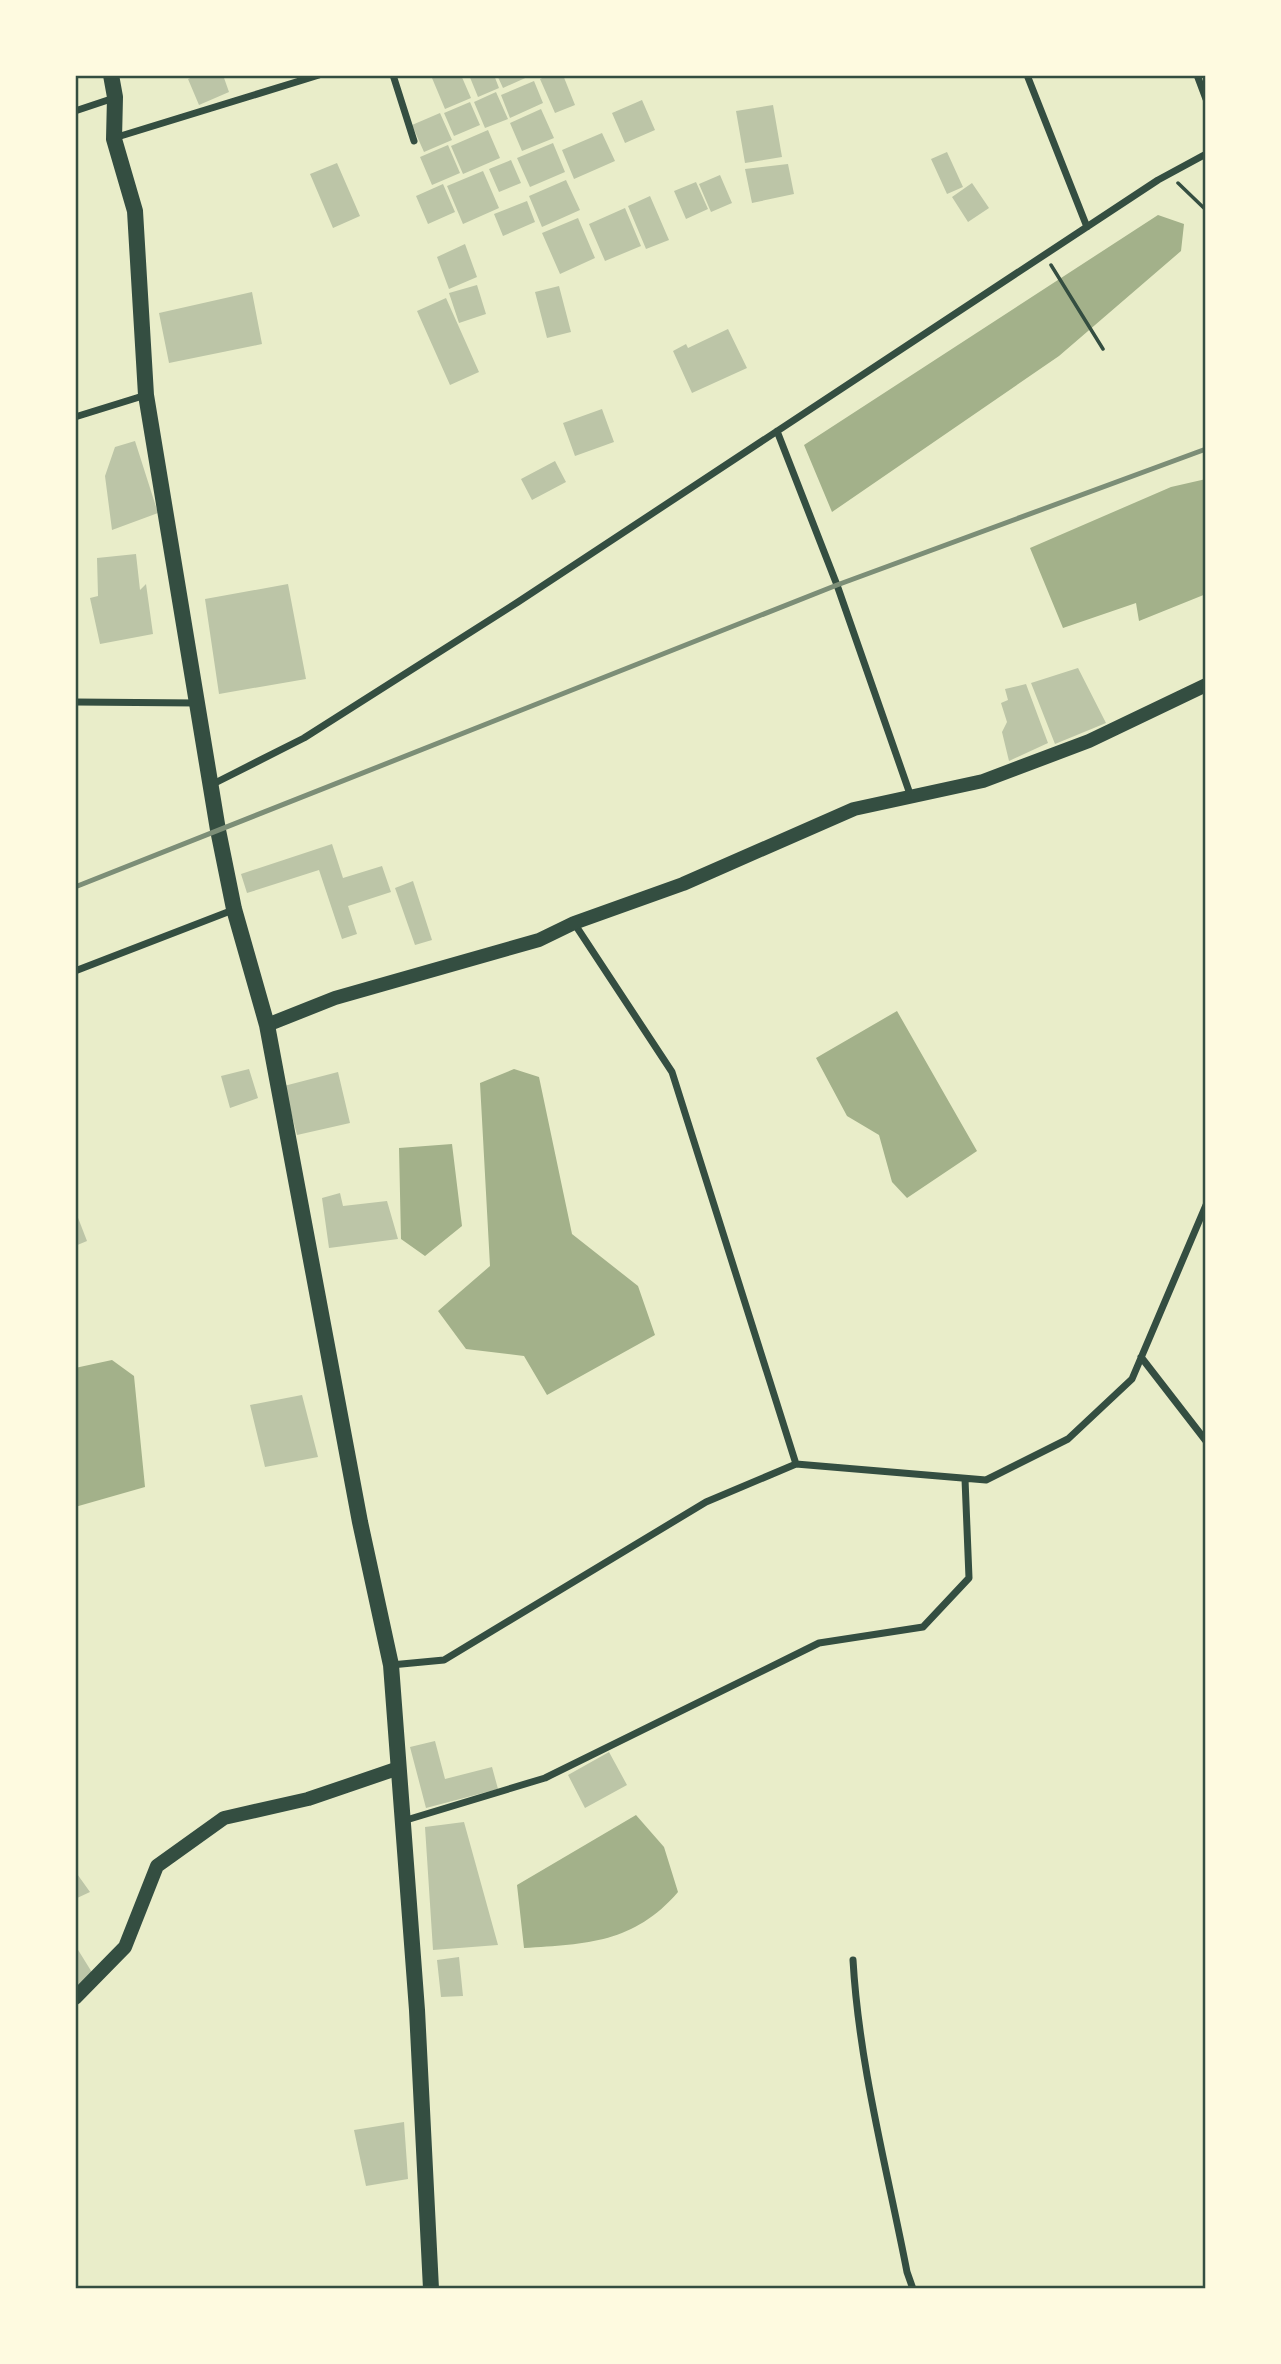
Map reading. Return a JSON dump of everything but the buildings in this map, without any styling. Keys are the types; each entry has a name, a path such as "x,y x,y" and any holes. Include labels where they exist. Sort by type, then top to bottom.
{"main road":[{"path":"111,75 115,97 114,139 135,211 146,395 218,830 234,909 267,1025 360,1521 391,1665 431,2289"},
{"path":"267,1025 335,998 539,940 574,923 683,884 854,809 910,794 995,777 1089,741 1206,685"},
{"path":"75,1998 125,1947 157,1867 224,1818 308,1799 399,1768"}],"street":[{"path":"114,139 319,75"},
{"path":"393,75 414,141"},
{"path":"1027,75 1087,227"},
{"path":"1197,75 1206,99"},
{"path":"75,111 115,97"},
{"path":"211,785 304,738 1168,174 1206,154"},
{"path":"75,416 146,395"},
{"path":"777,431 837,585 910,794"},
{"path":"75,702 197,703"},
{"path":"75,971 234,909"},
{"path":"574,923 672,1072 796,1464"},
{"path":"391,1665 444,1660 706,1503 796,1464 986,1480 1068,1439 1132,1379 1206,1205"},
{"path":"1141,1357 1206,1441"},
{"path":"403,1821 545,1778 819,1643 923,1627 969,1578 965,1479"},
{"path":"853,1960 855,1996 873,2108 907,2272 914,2289"}],"path":[{"path":"1168,174 1206,210"},
{"path":"1044,255 1103,349"}],"shaded area":[{"path":"1158,215 1184,224 1181,251 1059,356 832,512 804,445"},
{"path":"1206,479 1206,594 1139,621 1136,603 1063,628 1030,548 1171,487"},
{"path":"897,1011 977,1151 907,1198 892,1182 879,1135 847,1116 816,1058"},
{"path":"514,1069 539,1077 572,1234 638,1286 655,1335 547,1395 524,1356 466,1349 438,1311 490,1266 480,1083"},
{"path":"452,1144 462,1226 425,1256 401,1239 399,1148"},
{"path":"112,1360 134,1376 145,1487 75,1507 75,1368"},
{"path":"636,1815 664,1847 678,1892 644,1922 608,1938 568,1945 524,1948 517,1885"}],"railway":[{"path":"75,887 837,585 1206,449"}]}
